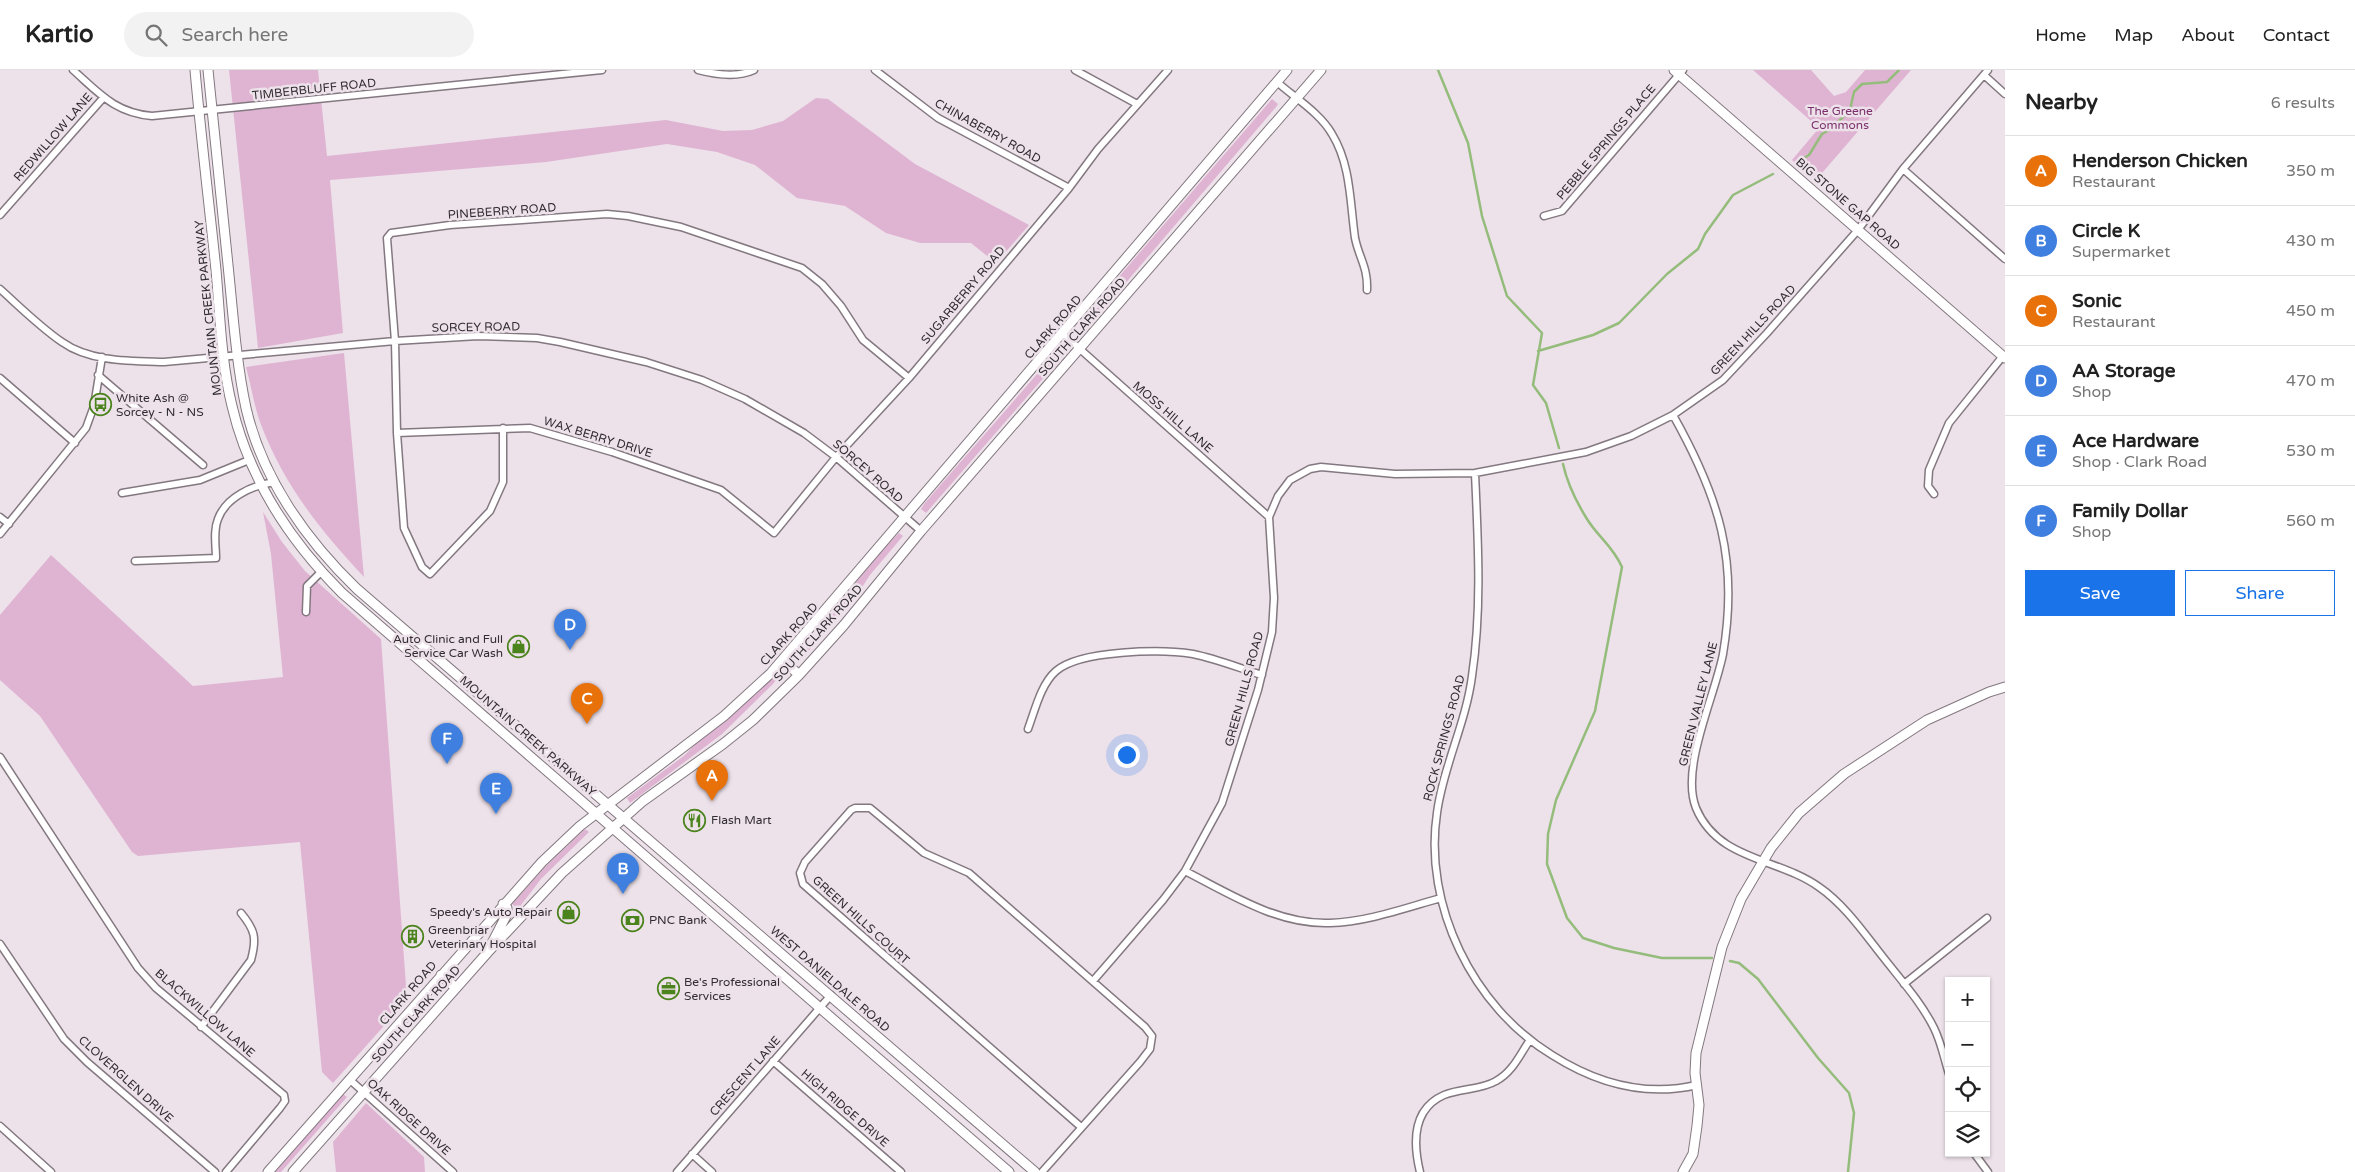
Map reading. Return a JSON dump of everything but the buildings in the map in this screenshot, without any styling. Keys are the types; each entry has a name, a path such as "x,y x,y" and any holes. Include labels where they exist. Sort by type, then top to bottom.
{"main road":[{"name":"MOUNTAIN CREEK PARKWAY","path":"195,70 224,356 232,406 250,460 261,484 291,535 321,572 342,593 597,813"},
{"name":"MOUNTAIN CREEK PARKWAY","path":"208,70 237,355 247,409 258,445 293,515 337,570 609,804"},
{"name":"CLARK ROAD","path":"268,1172 503,904 559,845 597,813 724,716 771,673 1287,70"},
{"name":"SOUTH CLARK ROAD","path":"293,1172 488,952 562,873 612,826 753,720 799,675 1321,70"},
{"name":"BIG STONE GAP ROAD","path":"1678,71 2004,357"},
{"path":"783,660 799,675"},
{"path":"436,674 445,664"},
{"path":"1683,1172 1693,1154 1700,1105 1694,1063 1722,947 1734,913 1779,835 1799,813 1844,774 1927,720 1989,692 2005,687"},
{"name":"WEST DANIELDALE ROAD","path":"609,804 1035,1172"},
{"path":"597,813 1009,1172"},
{"path":"714,916 722,903"},
{"path":"488,952 507,914 507,908 503,904"},
{"path":"776,970 786,958"},
{"path":"441,975 456,988"}],"street":[{"name":"TIMBERBLUFF ROAD","path":"73,70 104,97 125,112 152,116 552,73 602,70"},
{"path":"698,70 724,76 747,73 754,70"},
{"name":"CHINABERRY ROAD","path":"875,70 938,118 1069,188"},
{"path":"1074,70 1138,104"},
{"name":"SUGARBERRY ROAD","path":"774,533 836,457 908,378 1069,188 1098,149 1168,70"},
{"name":"PEBBLE SPRINGS PLACE","path":"1544,216 1562,211 1678,71"},
{"path":"1986,73 2005,94"},
{"name":"GREEN HILLS ROAD","path":"1093,981 1163,900 1185,871 1222,803 1262,675 1274,615 1270,517 1278,496 1290,480 1300,473 1315,468 1347,468 1395,474 1475,473 1586,452 1631,436 1673,415 1710,391 1735,369 1858,230 1903,169 1986,73"},
{"path":"1277,82 1321,121 1332,134 1346,168 1356,242 1368,275 1367,290"},
{"name":"REDWILLOW LANE","path":"0,215 104,97"},
{"path":"1903,169 2005,259"},
{"name":"PINEBERRY ROAD","path":"503,428 503,482 490,511 430,574 422,567 404,528 397,433 395,340 387,253 387,238 391,233 450,225 608,214 628,216 681,227 802,268 822,284 841,306 863,340 908,378"},
{"name":"SORCEY ROAD","path":"0,289 63,343 102,357 125,360 164,362 395,340 478,336 537,338 646,362 702,380 745,399 804,433 836,457 922,531"},
{"name":"MOSS HILL LANE","path":"1063,334 1270,517"},
{"path":"0,534 86,428 91,417 102,357"},
{"path":"1934,494 1928,486 1929,470 1949,423 2004,357"},
{"path":"98,376 203,465"},
{"path":"0,378 75,443"},
{"name":"GREEN VALLEY LANE","path":"1673,415 1694,453 1713,496 1724,542 1728,588 1728,618 1723,654 1693,766 1692,797 1705,823 1715,835 1738,852 1792,872 1820,888 1862,931 1925,1012 1935,1030 1947,1067"},
{"name":"WAX BERRY DRIVE","path":"397,433 530,428 612,452 721,490 774,533"},
{"path":"122,492 200,480 250,460"},
{"name":"ROCK SPRINGS ROAD","path":"1475,473 1479,583 1476,647 1471,683 1436,814 1435,849 1441,898 1457,946 1473,978 1502,1012 1530,1040 1580,1071 1617,1085 1635,1088 1670,1089 1697,1084"},
{"path":"135,561 216,558 215,530 217,520 223,509 239,496 261,484 275,482"},
{"path":"0,517 9,524"},
{"path":"306,612 308,586 321,572"},
{"path":"1028,729 1046,685 1054,672 1079,658 1109,654 1181,653 1215,660 1262,675"},
{"name":"BLACKWILLOW LANE","path":"0,756 138,968 156,988 201,1028 284,1095 285,1101 280,1108 226,1172"},
{"name":"GREEN HILLS COURT","path":"1042,1172 1140,1062 1150,1049 1152,1036 1145,1027 969,873 924,853 870,808 855,808 851,810 801,868 801,879 807,888 1081,1127"},
{"path":"1185,871 1267,911 1309,922 1354,921 1441,898"},
{"path":"201,1028 251,960 254,948 254,931 241,913"},
{"path":"1904,984 1988,918"},
{"name":"CLOVERGLEN DRIVE","path":"0,944 64,1039 87,1062 215,1172"},
{"name":"CRESCENT LANE","path":"677,1172 830,995"},
{"path":"1420,1172 1415,1137 1417,1126 1428,1106 1445,1095 1495,1082 1512,1068 1530,1040"},
{"name":"HIGH RIDGE DRIVE","path":"774,1061 901,1172"},
{"name":"OAK RIDGE DRIVE","path":"349,1079 453,1172"},
{"path":"0,1126 51,1172"},
{"path":"692,1154 712,1172"},
{"path":"1977,1157 1988,1172"}],"green space":[{"path":"229,70 318,70 327,156 666,120 723,131 752,130 783,121 816,98 828,99 915,164 1029,225 996,263 971,243 920,243 886,233 845,206 797,198 755,165 717,152 667,144 546,162 330,180 343,333 258,348"},
{"name":"The Greene Commons","path":"1753,70 1811,70 1834,96 1846,92 1865,70 1911,70 1816,180 1792,160 1819,128"},
{"path":"1272,99 1278,104 1276,107 1085,329 1082,326 1103,301 1117,279"},
{"path":"1058,350 1063,354 1060,359 926,513 921,509 924,504"},
{"path":"344,353 364,577 332,542 291,486 269,445 260,422 246,367"},
{"path":"263,512 282,542 305,571 381,639 407,1000 333,1083 322,1072 300,842 138,856 132,852 40,716 0,680 0,615 51,555 193,686 283,677 271,554"},
{"path":"899,533 903,536 870,575 855,598 805,655 802,653 873,561"},
{"path":"773,677 776,680 773,684 722,734 630,803 627,798 685,755 702,737"},
{"path":"585,829 589,832 541,879 518,909 512,904 546,866"},
{"path":"343,1094 347,1097 281,1172 275,1172"},
{"path":"366,1103 424,1157 425,1172 336,1172 333,1142"}],"waterway":[{"path":"1438,70 1468,143 1482,216 1507,296 1542,333 1533,385 1546,403 1559,448"},
{"path":"1799,161 1809,155 1822,134 1831,129 1850,110 1854,92 1862,84 1887,82 1899,70"},
{"path":"1538,351 1593,335 1619,323 1667,274 1698,249 1705,234 1733,195 1773,174"},
{"path":"1563,464 1583,513 1614,553 1622,567 1595,711 1556,800 1548,834 1547,864 1567,918 1583,938 1614,948 1662,958 1712,958"},
{"path":"1730,961 1739,963 1758,979 1818,1058 1849,1093 1854,1113 1848,1172"}],"place":[{"name":"White Ash @ Sorcey - N - NS","path":"100,405"},
{"name":"Auto Clinic and Full Service Car Wash","path":"519,646"},
{"name":"AA Storage","path":"570,650"},
{"name":"Sonic","path":"587,724"},
{"name":"Family Dollar","path":"447,764"},
{"name":"Henderson Chicken","path":"712,801"},
{"name":"Ace Hardware","path":"496,814"},
{"name":"Flash Mart","path":"695,820"},
{"name":"Circle K","path":"623,894"},
{"name":"Speedy's Auto Repair","path":"568,912"},
{"name":"PNC Bank","path":"633,920"},
{"name":"Greenbriar Veterinary Hospital","path":"412,937"},
{"name":"Be's Professional Services","path":"668,989"}]}
